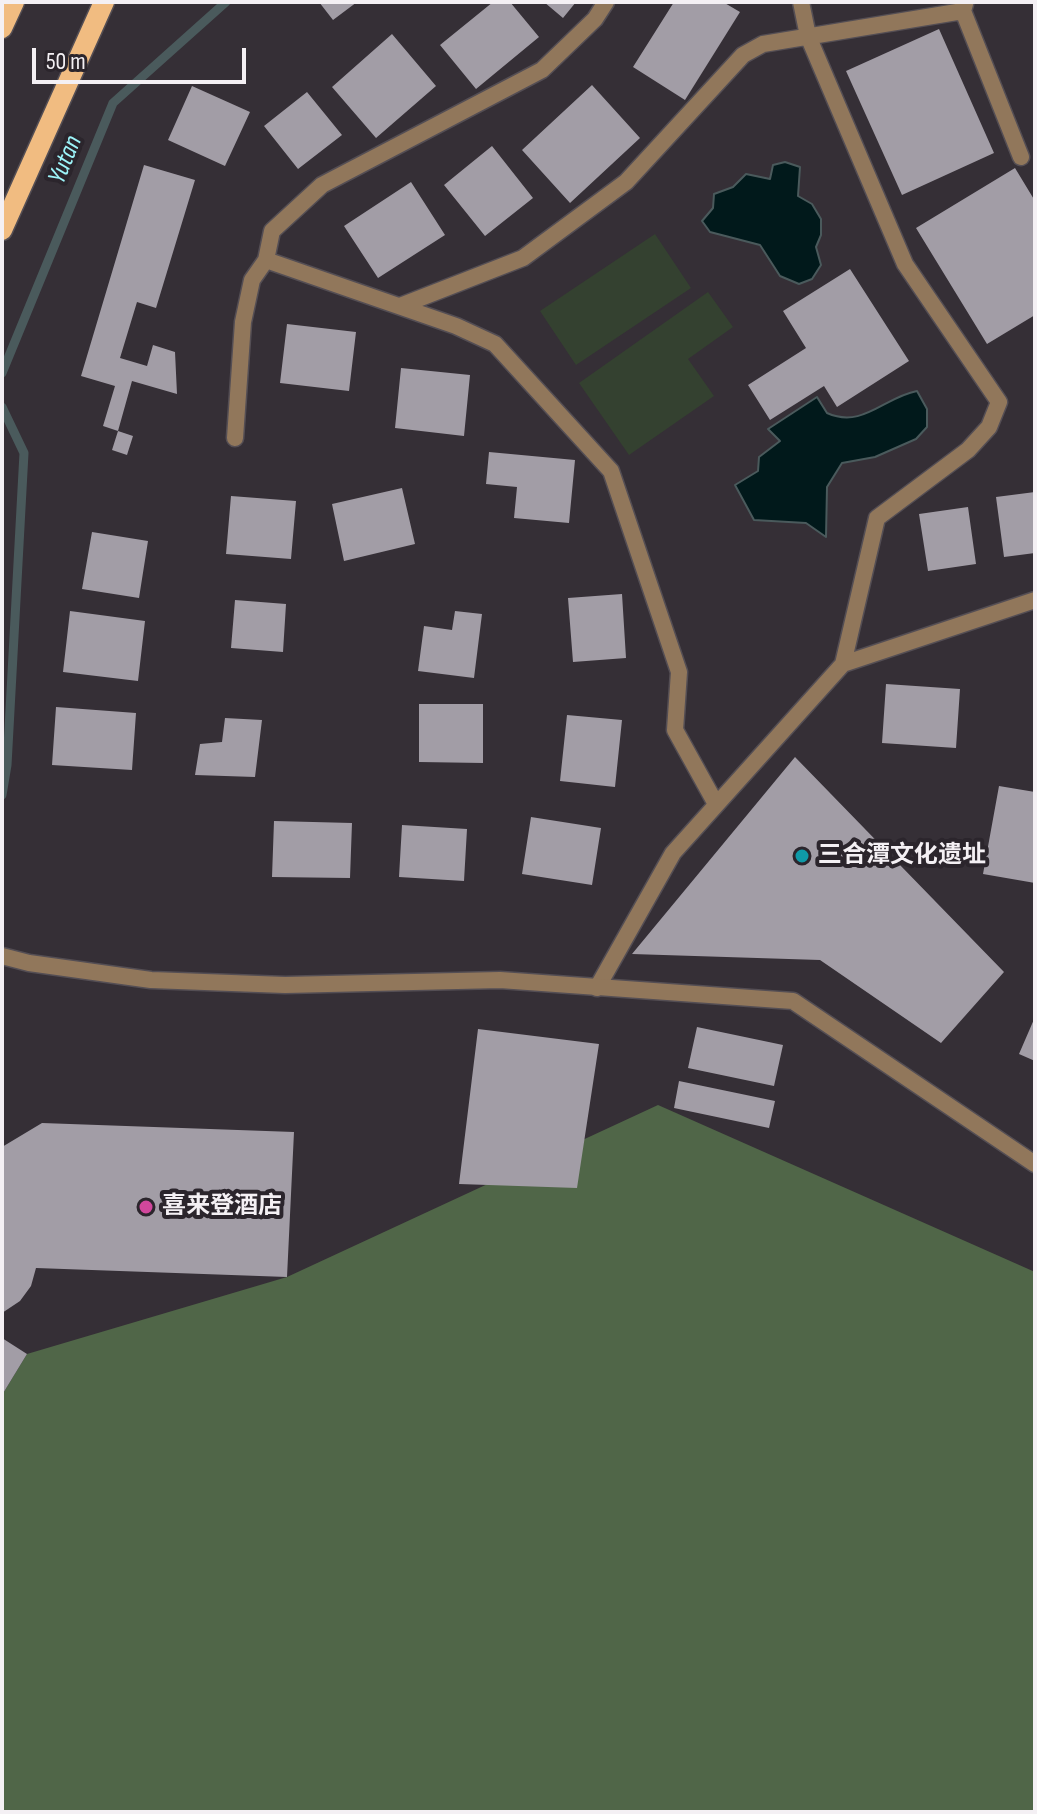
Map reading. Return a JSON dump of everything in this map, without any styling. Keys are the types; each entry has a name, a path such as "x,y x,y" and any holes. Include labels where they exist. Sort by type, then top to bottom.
{"main road":[{"path":"2,28 14,2"},
{"path":"2,230 104,2"}],"street":[{"path":"235,438 243,322 252,280 266,260 272,231 322,185 542,70 595,19 606,2"},
{"path":"597,988 673,853 843,664 877,518 968,450 989,427 999,402 905,264 808,36 801,2"},
{"path":"400,306 523,258 626,182 743,55 763,44 964,6 1021,157"},
{"path":"266,260 456,326 495,344 611,471 679,672 675,730 716,804"},
{"path":"843,664 1035,600"},
{"path":"7,957 29,963 151,980 285,985 500,980 793,1001 1035,1164"}],"shaded area":[{"path":"785,162 800,167 798,196 812,204 821,219 821,235 816,247 821,265 812,279 799,284 780,276 760,245 710,232 702,221 713,208 714,194 733,187 746,174 770,179 773,165"},
{"path":"655,234 691,288 576,365 540,311"},
{"path":"708,292 733,327 688,359 714,396 629,455 579,383"},
{"path":"917,391 927,409 927,427 916,439 875,457 842,463 827,487 826,537 806,523 754,520 735,485 758,471 759,457 780,441 768,429 817,397 827,413 852,417"}],"green space":[{"path":"658,1105 1035,1272 1035,1812 2,1812 2,1395 27,1354 287,1277"}],"building":[{"path":"319,2 357,2 333,20"},
{"path":"493,2 510,2 539,37 476,89 440,45"},
{"path":"544,2 576,2 563,18"},
{"path":"674,2 723,2 740,12 685,100 633,67"},
{"path":"939,29 994,153 902,195 846,71"},
{"path":"392,34 436,86 376,138 332,87"},
{"path":"592,85 640,138 570,203 522,150"},
{"path":"192,86 250,112 225,166 168,140"},
{"path":"307,92 342,135 298,169 264,126"},
{"path":"492,146 533,198 485,236 444,185"},
{"path":"144,165 195,180 156,308 137,302 120,358 147,366 153,345 175,352 177,394 132,381 118,431 103,426 115,386 81,376"},
{"path":"1015,168 1035,201 1035,315 987,344 916,228"},
{"path":"411,182 445,235 378,278 344,226"},
{"path":"850,269 909,361 837,407 824,386 770,420 748,385 806,348 783,311"},
{"path":"287,324 356,332 349,391 280,383"},
{"path":"401,368 470,375 464,436 395,428"},
{"path":"118,431 133,436 127,455 112,450"},
{"path":"489,452 575,460 569,523 514,518 517,487 486,484"},
{"path":"402,488 415,544 344,561 332,504"},
{"path":"1035,492 1035,553 1004,557 996,497"},
{"path":"231,496 296,501 291,559 226,554"},
{"path":"968,507 976,564 928,571 919,514"},
{"path":"92,532 148,541 139,598 82,589"},
{"path":"622,594 626,658 573,662 568,598"},
{"path":"235,600 286,604 283,652 231,648"},
{"path":"70,611 145,621 138,681 63,672"},
{"path":"455,611 482,614 474,678 418,671 424,626 452,630"},
{"path":"886,684 960,689 956,748 882,743"},
{"path":"419,704 483,704 483,763 419,762"},
{"path":"56,707 136,713 132,770 52,765"},
{"path":"567,715 622,720 615,787 560,781"},
{"path":"225,718 262,720 255,777 195,775 200,744 222,742"},
{"name":"三合潭文化遗址","path":"795,757 1004,972 941,1043 820,960 632,954"},
{"path":"999,786 1035,792 1035,883 983,874"},
{"path":"531,817 601,828 592,885 522,874"},
{"path":"274,821 352,823 350,878 272,877"},
{"path":"402,825 467,829 464,881 399,877"},
{"path":"1035,1017 1035,1061 1019,1054"},
{"path":"697,1027 783,1045 774,1086 688,1068"},
{"path":"478,1029 599,1044 577,1188 459,1184"},
{"path":"679,1081 775,1101 769,1128 674,1108"},
{"name":"喜来登酒店","path":"42,1123 294,1132 287,1277 36,1268 31,1286 20,1301 2,1313 2,1147"},
{"path":"2,1338 27,1354 2,1395"}],"waterway":[{"name":"Yutan","path":"2,373 113,103 226,2"},
{"name":"Yutan","path":"2,407 24,453 7,765 2,795"}],"place":[{"name":"三合潭文化遗址","path":"802,856"},
{"name":"喜来登酒店","path":"146,1207"}]}
